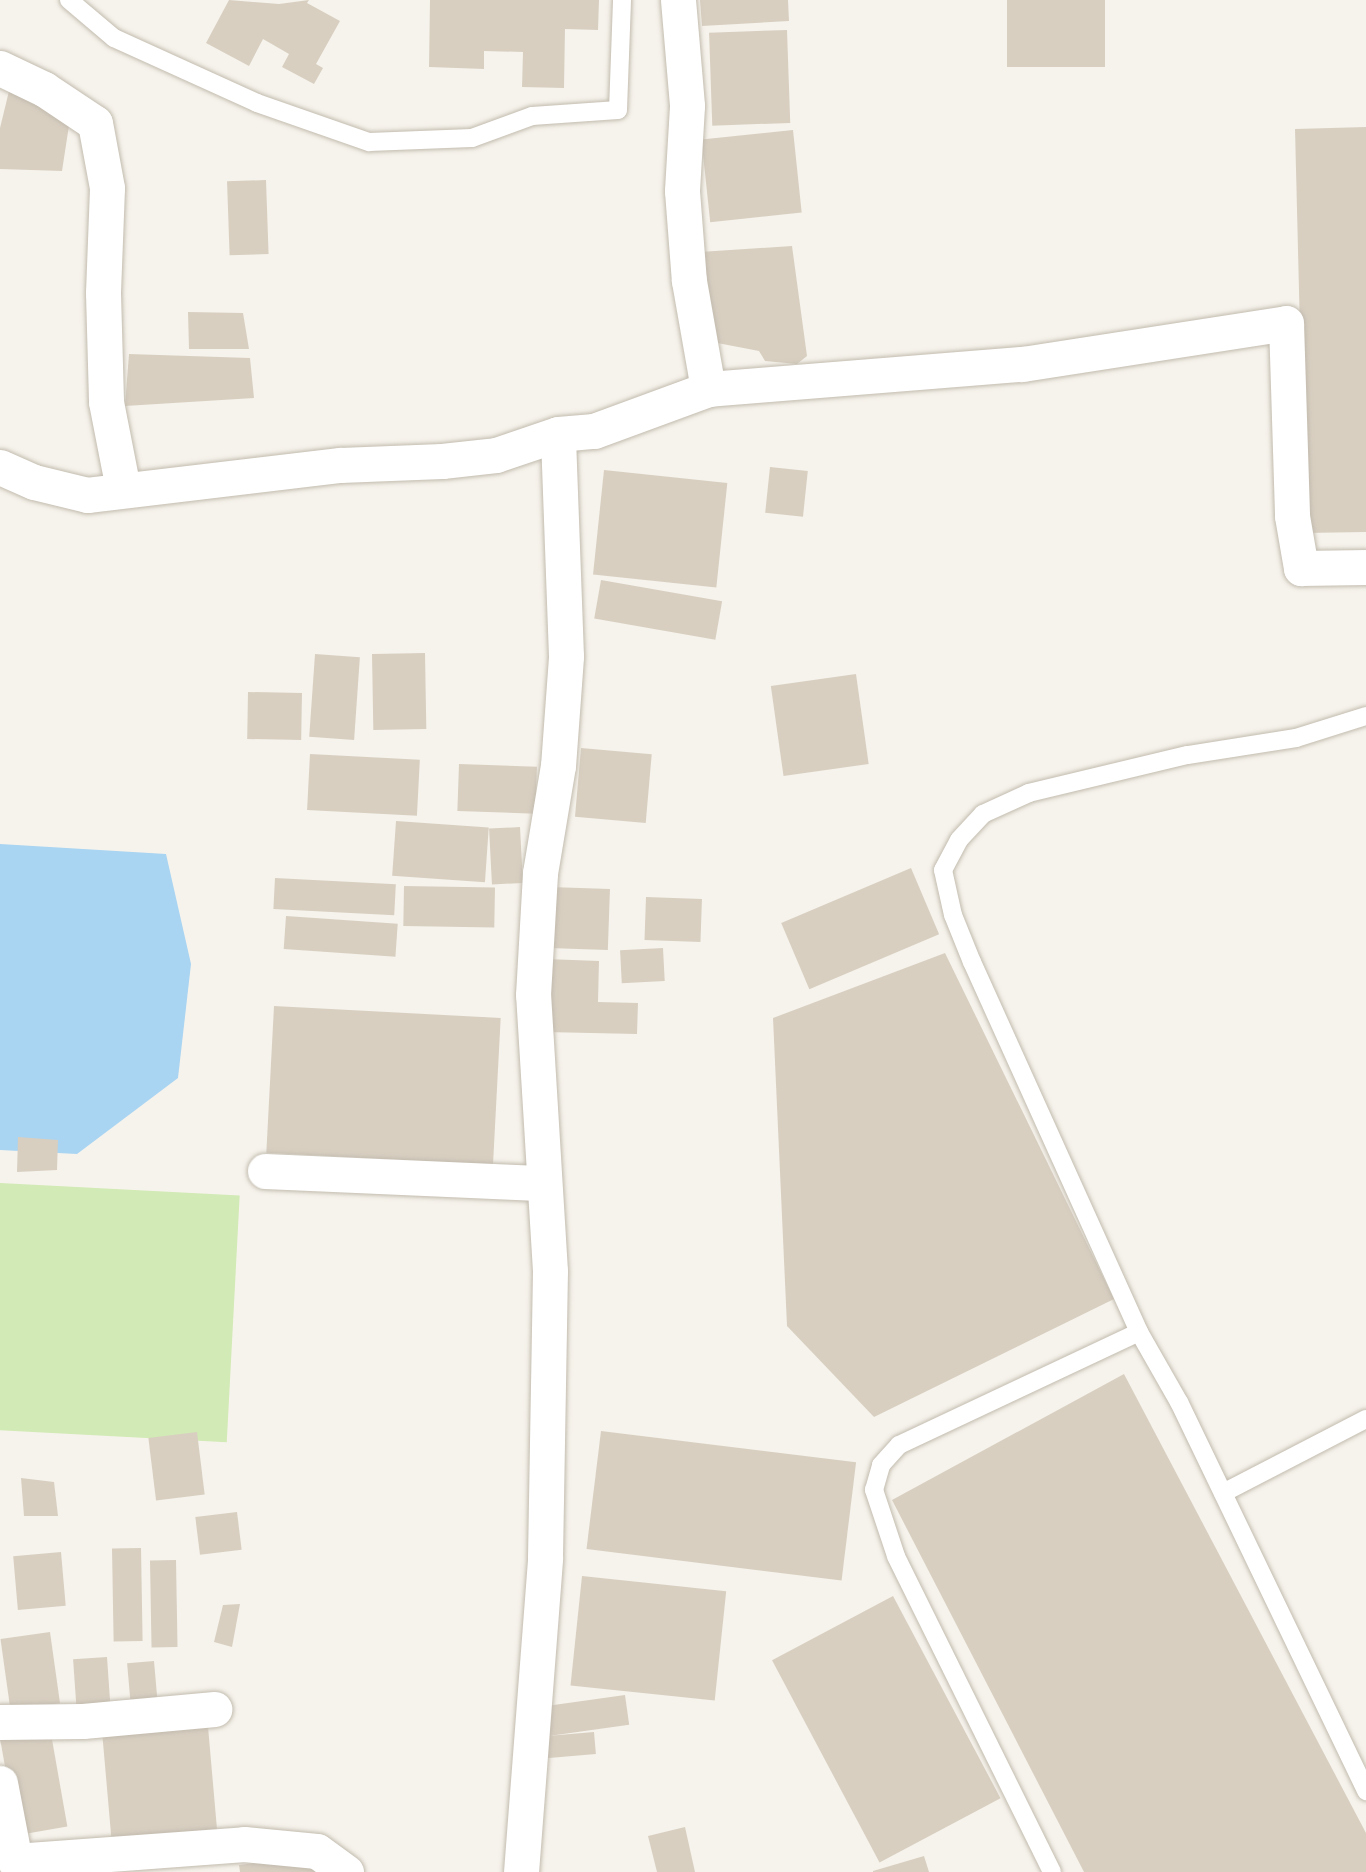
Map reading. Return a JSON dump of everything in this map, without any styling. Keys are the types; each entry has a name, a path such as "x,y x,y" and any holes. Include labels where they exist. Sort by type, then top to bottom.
{"street":[{"path":"678,0 688,106 682,191 686,245 708,389"},
{"path":"0,68 44,90 95,123 107,188 103,292 106,402 123,489"},
{"path":"0,467 34,482 87,495 340,465 496,454 558,434 594,431 708,389 1022,364 1286,323 1292,516 1301,568 1366,567"},
{"path":"521,1872 545,1557 550,1271 533,995 540,873 558,766 566,656 558,434"},
{"path":"265,1171 544,1184"},
{"path":"0,1722 83,1721 214,1709"},
{"path":"0,1783 15,1862 244,1844 316,1851 346,1872"}],"lane":[{"path":"69,0 80,14 114,38 257,104 370,142 472,138 532,116 618,110 622,0"},
{"path":"1366,716 1296,738 1187,755 1030,793 982,814 959,840 944,870 953,915 972,962 1140,1332 1224,1493 1366,1791"},
{"path":"1052,1872 896,1556 874,1490 881,1465 899,1445 1140,1332"},
{"path":"1224,1493 1366,1420"}],"green space":[{"path":"0,1183 240,1196 227,1442 0,1430"}],"water":[{"path":"0,844 166,854 191,964 178,1078 77,1154 0,1150"}],"building":[{"path":"229,0 279,4 309,0 307,3 340,21 316,64 323,68 314,84 282,67 289,54 263,39 249,66 206,43"},
{"path":"430,0 599,0 598,30 565,29 564,88 522,87 523,52 484,51 484,69 429,67"},
{"path":"700,0 788,0 789,21 702,26"},
{"path":"1007,0 1105,0 1105,67 1007,67"},
{"path":"787,30 790,123 712,126 709,33"},
{"path":"10,87 70,119 62,171 0,169 0,128"},
{"path":"1366,127 1366,532 1305,533 1295,129"},
{"path":"793,130 802,213 710,222 702,140"},
{"path":"266,180 269,254 230,255 227,181"},
{"path":"792,246 807,356 797,364 765,361 759,351 707,341 700,252"},
{"path":"188,312 243,313 249,349 189,349"},
{"path":"129,354 250,358 254,398 125,406"},
{"path":"770,467 808,471 803,517 765,513"},
{"path":"604,470 727,483 716,587 593,574"},
{"path":"601,580 722,601 715,640 594,618"},
{"path":"425,653 426,729 373,730 372,654"},
{"path":"315,654 360,657 354,740 309,737"},
{"path":"856,674 869,764 784,776 771,686"},
{"path":"248,692 302,693 301,740 247,739"},
{"path":"581,748 652,754 646,823 575,817"},
{"path":"310,754 420,760 417,816 307,810"},
{"path":"459,764 537,767 535,814 457,811"},
{"path":"396,821 489,827 485,882 392,876"},
{"path":"520,827 523,883 492,885 489,829"},
{"path":"911,868 939,934 809,989 781,923"},
{"path":"275,878 396,884 394,915 273,909"},
{"path":"404,886 495,888 494,928 403,926"},
{"path":"550,887 610,889 608,950 548,948"},
{"path":"646,897 702,899 700,942 644,940"},
{"path":"286,916 398,924 395,957 284,949"},
{"path":"663,948 665,981 622,983 620,950"},
{"path":"945,953 1114,1299 874,1417 787,1326 773,1018"},
{"path":"546,959 599,961 598,1002 638,1003 637,1034 545,1032"},
{"path":"274,1006 501,1018 493,1165 266,1153"},
{"path":"18,1137 58,1140 57,1170 17,1172"},
{"path":"1124,1374 1366,1833 1366,1872 1084,1872 892,1500"},
{"path":"601,1431 856,1462 842,1580 586,1549"},
{"path":"197,1432 205,1495 156,1501 148,1438"},
{"path":"21,1478 54,1482 58,1516 24,1516"},
{"path":"237,1512 242,1550 200,1555 195,1517"},
{"path":"141,1548 143,1641 114,1641 112,1549"},
{"path":"61,1552 66,1606 18,1610 13,1556"},
{"path":"150,1560 176,1560 178,1647 152,1647"},
{"path":"582,1576 726,1591 715,1701 571,1685"},
{"path":"893,1596 1001,1798 880,1863 772,1660"},
{"path":"240,1604 232,1647 214,1642 223,1605"},
{"path":"50,1632 60,1703 11,1710 0,1639"},
{"path":"107,1657 110,1706 77,1708 73,1659"},
{"path":"154,1661 158,1707 131,1709 127,1663"},
{"path":"625,1695 629,1725 540,1737 536,1708"},
{"path":"207,1715 218,1840 112,1849 101,1724"},
{"path":"50,1728 67,1826 17,1835 0,1737"},
{"path":"594,1732 596,1754 546,1758 544,1736"},
{"path":"685,1827 695,1872 657,1872 648,1836"},
{"path":"317,1855 319,1872 240,1872 239,1865"},
{"path":"924,1856 929,1872 873,1872 873,1871"}]}
